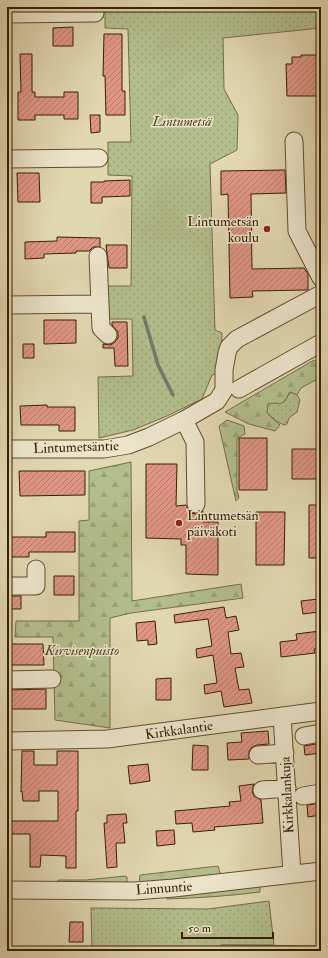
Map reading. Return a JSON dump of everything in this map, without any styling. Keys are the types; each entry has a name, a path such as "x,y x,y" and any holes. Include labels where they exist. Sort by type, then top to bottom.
{"street":[{"path":"7,14 95,13"},
{"path":"294,141 297,231 321,278"},
{"path":"7,159 99,158"},
{"path":"98,256 101,328 108,335"},
{"path":"232,389 224,361 229,347 237,339 321,294"},
{"path":"7,305 42,311 100,304"},
{"name":"Lintumetsäntie","path":"7,449 104,449 122,446 148,437 184,420 217,401 232,389 321,343"},
{"path":"184,420 195,442 196,504"},
{"path":"7,586 36,586 36,569"},
{"path":"7,680 52,680"},
{"name":"Kirkkalantie","path":"7,741 107,739 321,711"},
{"name":"Kirkkalankuja","path":"282,716 292,874"},
{"path":"304,736 321,734"},
{"path":"258,754 285,753"},
{"path":"262,790 287,788"},
{"path":"303,796 321,793"},
{"name":"Linnuntie","path":"7,890 135,891 321,871"}],"green space":[{"name":"Lintumetsä","path":"105,7 321,7 321,28 223,38 224,89 238,115 237,150 210,164 215,330 222,333 221,373 212,375 202,399 133,430 99,438 98,377 133,376 132,319 108,319 107,286 131,286 132,176 108,175 108,142 131,142 128,29 105,28"},
{"path":"314,360 321,367 321,377 301,388 297,395 290,392 285,401 280,405 275,403 267,413 280,425 275,431 249,424 225,412"},
{"path":"290,392 297,395 300,400 297,412 289,418 287,424 284,425 276,421 267,413 268,404 280,404 285,401"},
{"path":"227,420 244,426 245,434 237,438 237,490 239,498 236,501 219,426"},
{"name":"Kirvisenpuisto","path":"131,462 132,601 241,584 243,598 131,613 110,618 110,728 55,720 53,637 15,637 16,621 79,621 79,521 89,520 89,471"},
{"path":"218,866 221,876 139,883 140,875"},
{"path":"127,877 127,883 58,883 58,880 86,880"},
{"path":"260,886 260,892 214,897 167,899 167,896"},
{"path":"269,901 274,945 221,945 220,951 92,951 91,908 208,909"},
{"path":"221,945 321,946 321,951 220,951"}],"building":[{"path":"73,27 73,46 53,46 53,28"},
{"path":"104,34 122,34 122,91 125,91 125,115 106,115 105,76 103,76"},
{"path":"20,54 32,54 32,92 35,92 35,97 64,97 64,92 78,92 78,119 64,119 64,115 35,115 35,120 18,120 18,92 21,92"},
{"path":"301,55 319,55 319,57 321,57 321,96 287,96 286,64 292,64 292,57 301,57"},
{"path":"90,115 100,115 100,132 91,133"},
{"path":"285,170 286,193 251,194 252,269 304,268 308,274 308,290 252,291 253,297 230,298 228,194 221,195 221,171"},
{"path":"17,173 39,173 40,202 18,202"},
{"path":"130,180 130,196 102,197 102,203 91,203 91,182"},
{"path":"57,237 100,238 100,247 93,247 89,251 44,254 44,258 25,259 25,242 57,241"},
{"path":"106,245 127,245 127,268 109,268"},
{"path":"44,320 76,320 76,343 44,344"},
{"path":"112,322 127,322 128,366 115,366 114,348 103,348 103,344 111,345 118,338 118,332 112,325"},
{"path":"23,344 34,344 34,358 23,358"},
{"path":"47,405 47,407 75,407 75,431 59,431 59,425 21,425 20,406"},
{"path":"239,438 267,438 267,490 239,490"},
{"path":"292,449 321,449 321,479 292,479"},
{"path":"146,464 177,464 176,506 186,505 191,513 196,514 203,511 203,522 218,522 218,575 186,574 186,545 181,545 181,539 146,538"},
{"path":"19,471 85,471 85,495 20,496"},
{"path":"309,505 321,505 321,558 309,558"},
{"path":"256,512 285,512 284,565 256,565"},
{"path":"46,532 75,532 75,552 29,552 29,557 7,557 7,537 46,537"},
{"path":"54,576 74,576 74,595 54,595"},
{"path":"9,596 21,596 21,609 9,609"},
{"path":"318,599 319,612 303,614 301,601"},
{"path":"224,607 226,618 236,616 239,630 228,632 231,654 241,653 244,667 235,668 239,690 249,689 252,703 224,707 221,691 205,694 204,685 217,683 213,655 197,658 196,649 212,646 208,619 175,623 174,615"},
{"path":"155,621 157,644 148,645 148,640 137,641 136,623"},
{"path":"320,631 321,648 314,649 315,653 281,657 280,642 297,640 296,634"},
{"path":"7,644 43,644 44,665 7,665"},
{"path":"171,678 171,700 156,700 156,679"},
{"path":"46,689 46,709 7,709 7,690"},
{"path":"268,731 269,744 252,747 249,751 249,759 228,760 227,743 242,742 241,733"},
{"path":"321,743 321,753 305,755 304,746"},
{"path":"193,745 208,746 208,770 192,770"},
{"path":"22,751 34,751 34,765 57,765 57,751 78,751 76,868 66,868 66,856 41,855 40,867 30,867 30,834 7,834 7,821 58,821 58,791 39,791 39,801 23,801 22,791 21,792"},
{"path":"148,764 150,781 130,784 128,766"},
{"path":"254,784 252,791 254,796 261,800 263,823 214,827 215,830 193,832 192,823 176,824 175,811 230,806 229,802 241,801 239,786"},
{"path":"321,803 321,815 308,817 307,805"},
{"path":"126,814 127,823 123,823 125,843 116,843 117,867 107,868 104,823 107,823 107,815"},
{"path":"174,830 175,844 157,846 156,831"},
{"path":"70,922 83,922 83,942 69,942"}],"waterway":[{"path":"144,317 158,365 173,395"}],"place":[{"name":"Lintumetsän koulu","path":"267,229"},
{"name":"Lintumetsän päiväkoti","path":"179,523"}]}
